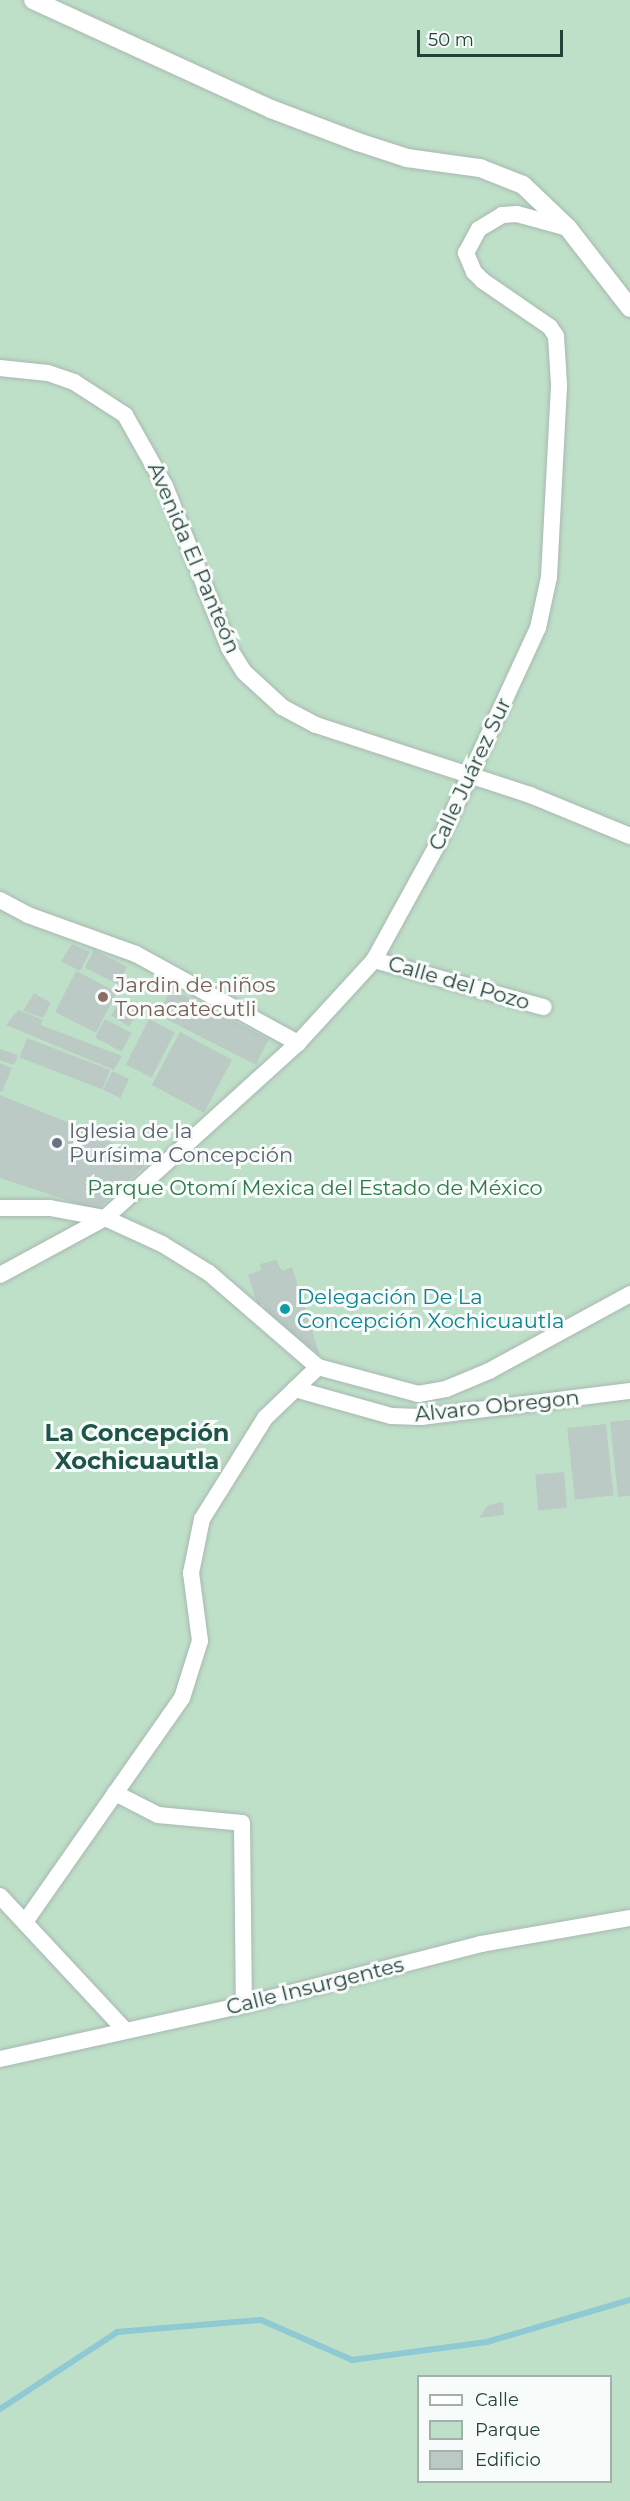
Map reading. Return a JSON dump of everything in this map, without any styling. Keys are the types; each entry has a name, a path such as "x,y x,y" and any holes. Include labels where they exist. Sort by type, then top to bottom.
{"main road":[{"path":"33,0 271,109 358,142 407,158 501,174 522,185 568,228 630,308"}],"street":[{"name":"Calle Juárez Sur","path":"0,1275 105,1218 298,1043 374,960 439,842 538,628 549,577 560,362 556,336 550,327 483,281 474,272 466,253 479,229 502,215 517,214 568,228"},
{"name":"Avenida El Panteón","path":"0,368 48,373 65,379 103,398 125,415 165,486 229,648 256,685 282,707 316,725 468,777 530,795 630,836"},
{"path":"0,900 28,915 136,954 298,1043"},
{"name":"Calle del Pozo","path":"374,960 544,1007"},
{"path":"0,1208 50,1208 105,1218 162,1244 208,1273 318,1367 372,1385 418,1394 446,1389 489,1371 630,1294"},
{"path":"25,1922 168,1719 189,1681 200,1641 191,1573 202,1519 265,1419 318,1367"},
{"name":"Alvaro Obregon","path":"295,1389 391,1416 420,1417 630,1391"},
{"path":"116,1793 158,1815 242,1823 244,2005"},
{"path":"0,1896 125,2030"},
{"name":"Calle Insurgentes","path":"0,2060 244,2005 481,1944 630,1918"}],"green space":[{"name":"Parque Otomí Mexica del Estado de México","path":"0,0 630,0 630,2501 0,2501"}],"building":[{"path":"72,944 90,952 80,971 61,961"},
{"path":"94,950 127,967 118,985 85,968"},
{"path":"76,971 117,992 96,1033 55,1012"},
{"path":"171,989 269,1039 256,1065 158,1015"},
{"path":"34,993 51,1003 43,1018 23,1011"},
{"path":"120,1001 138,1012 129,1026 111,1016"},
{"path":"18,1010 43,1020 41,1025 122,1056 114,1070 6,1025"},
{"path":"105,1019 131,1033 122,1052 95,1038"},
{"path":"149,1019 175,1032 152,1078 126,1064"},
{"path":"180,1032 232,1060 204,1113 152,1085"},
{"path":"27,1038 110,1070 103,1089 19,1058"},
{"path":"0,1049 18,1055 14,1065 0,1060"},
{"path":"0,1063 12,1068 2,1092 0,1091"},
{"path":"112,1071 129,1079 120,1098 103,1090"},
{"name":"Iglesia de la Purísima Concepción","path":"0,1095 77,1126 150,1161 97,1210 0,1178"},
{"name":"Delegación De La Concepción Xochicuautla","path":"276,1260 282,1271 292,1267 320,1356 267,1313 263,1304 258,1306 248,1275 261,1270 260,1264"},
{"path":"630,1420 630,1496 618,1497 610,1422"},
{"path":"606,1424 614,1496 575,1500 567,1428"},
{"path":"564,1472 567,1508 538,1510 535,1475"},
{"path":"503,1502 504,1515 479,1518 488,1505"}],"waterway":[{"path":"0,2409 117,2332 261,2320 352,2360 487,2342 630,2300"}],"place":[{"name":"Jardin de niños Tonacatecutli","path":"103,997"},
{"name":"Iglesia de la Purísima Concepción","path":"57,1143"},
{"name":"Delegación De La Concepción Xochicuautla","path":"285,1309"}],"district":[{"name":"La Concepción Xochicuautla","path":"137,1447"}]}
